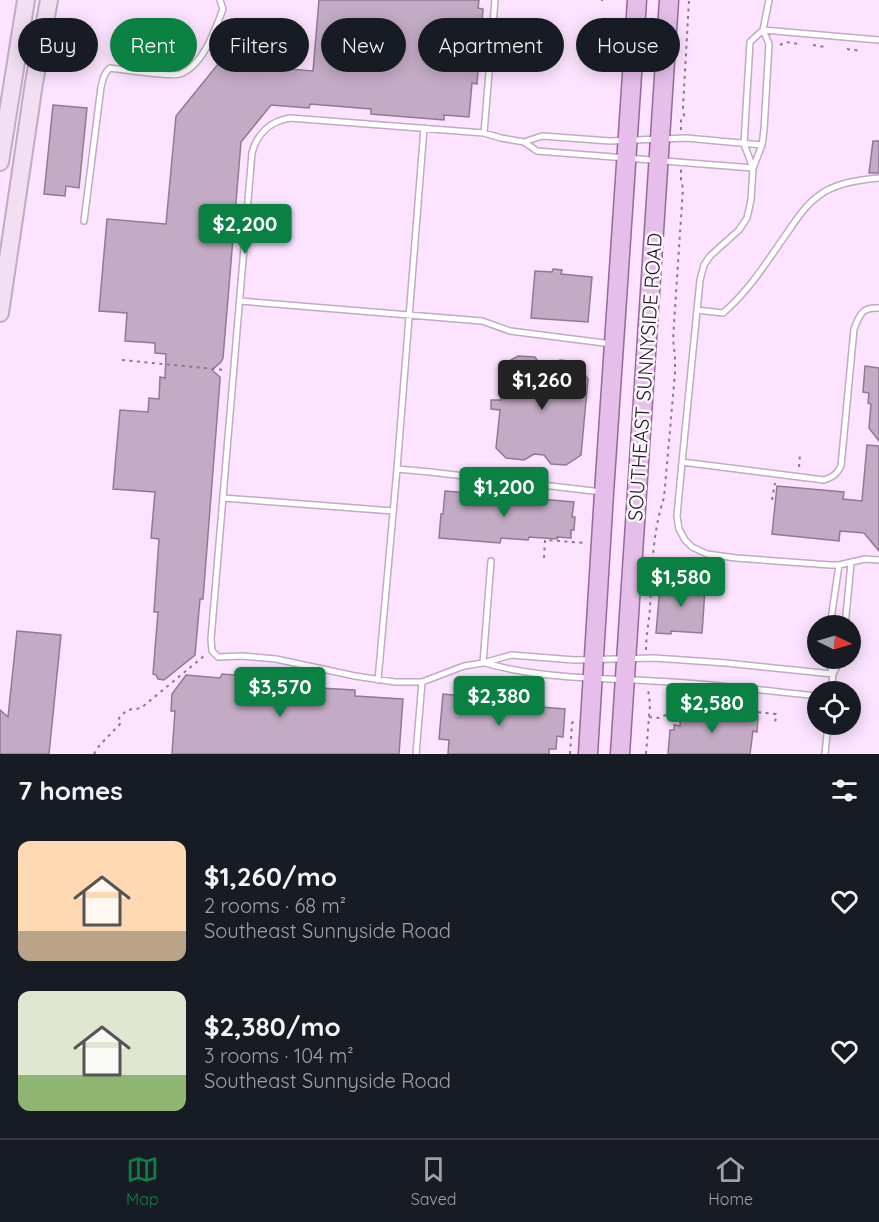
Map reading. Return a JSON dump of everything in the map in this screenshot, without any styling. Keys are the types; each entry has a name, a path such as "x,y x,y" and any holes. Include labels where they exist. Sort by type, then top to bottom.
{"main road":[{"path":"0,162 26,0"},
{"path":"0,313 48,0"},
{"name":"SOUTHEAST SUNNYSIDE ROAD","path":"588,754 637,0"},
{"name":"SOUTHEAST SUNNYSIDE ROAD","path":"620,754 669,0"}],"lane":[{"path":"84,221 101,87 106,71 110,68 178,75 191,69 211,41 223,9 220,0"},
{"path":"484,133 495,0"},
{"path":"769,0 763,30 769,44 765,130 753,168 751,200 747,218 739,231 710,256 704,265 700,280 681,462 677,516 679,529 692,547 707,554 839,566 865,559 879,560"},
{"path":"753,168 744,144 750,42 763,30 879,40"},
{"path":"762,145 660,139 626,149 537,151 525,142 484,133 290,118 265,128 252,153 212,651 219,657 242,656 276,659 395,682 422,682 464,666 511,655 575,660 593,669 625,679 807,695"},
{"path":"378,680 424,128"},
{"path":"525,142 542,136 610,141 659,160 753,168"},
{"path":"697,310 723,313 731,306 748,287 802,213 817,197 849,182 879,178"},
{"path":"240,301 482,321 510,331 614,344"},
{"path":"681,462 824,480 837,474 841,466 854,328 859,316 866,309 879,308"},
{"path":"397,469 604,493"},
{"path":"223,498 393,512"},
{"path":"483,663 491,561"},
{"path":"846,615 851,563"},
{"path":"832,615 839,566"},
{"path":"483,663 510,670 593,669 626,659 654,658 833,674"},
{"path":"831,669 833,674"},
{"path":"832,681 836,669"},
{"path":"416,754 422,682"},
{"path":"825,754 827,735"}],"path":[{"path":"681,139 689,0"},
{"path":"780,45 786,42 798,44"},
{"path":"813,45 825,47"},
{"path":"847,49 862,51"},
{"path":"646,638 654,548 664,498 675,373 674,339 683,188 681,162"},
{"path":"122,360 234,370"},
{"path":"798,467 800,454"},
{"path":"772,500 775,483"},
{"path":"544,558 545,540 587,543"},
{"path":"94,754 120,723 119,718 127,710 141,708 200,658 212,651"},
{"path":"646,754 650,705 648,693"},
{"path":"649,717 660,718 682,706 691,706 776,714 775,725"},
{"path":"570,754 572,723"}],"building":[{"path":"319,0 479,0 478,8 483,9 482,18 418,18 418,72 478,72 477,84 472,83 469,117 444,115 444,120 371,114 371,109 310,104 309,108 271,105 241,142 223,358 212,370 220,377 220,380 203,599 200,599 195,655 164,680 158,679 153,674 158,612 154,612 159,539 151,538 155,492 113,489 120,410 148,412 149,398 159,399 160,377 165,378 166,354 155,353 155,343 125,341 127,313 99,311 107,219 166,224 176,116 212,72 313,71"},
{"path":"53,105 87,108 79,188 66,186 65,196 44,194"},
{"path":"873,141 879,141 879,173 869,173"},
{"path":"553,269 562,270 561,274 592,277 588,322 531,318 535,271 552,272"},
{"path":"518,356 535,357 542,367 552,368 560,360 576,362 588,379 581,455 566,465 551,464 544,455 534,454 524,460 506,458 496,448 500,410 491,409 491,400 501,400 504,364"},
{"path":"865,366 879,368 879,441 869,428 871,404 868,403 869,393 863,392"},
{"path":"867,445 879,446 879,551 864,533 840,531 839,541 772,534 777,486 844,492 843,499 862,501"},
{"path":"445,491 574,502 572,517 575,517 574,530 571,530 571,538 529,537 528,540 501,538 500,543 439,538"},
{"path":"675,580 704,582 702,633 671,631 671,634 656,633 660,587 674,588"},
{"path":"17,631 61,635 49,754 0,754 0,710 8,717"},
{"path":"235,672 299,681 301,687 355,690 355,696 403,699 399,754 172,754 175,711 171,711 172,694 186,675 220,678 222,674 235,675"},
{"path":"443,694 492,699 492,703 565,709 563,737 557,736 556,749 549,749 549,754 448,754 449,740 439,739"},
{"path":"681,710 758,717 757,732 753,731 750,754 668,754 670,730 674,730 674,725 680,726"}]}
